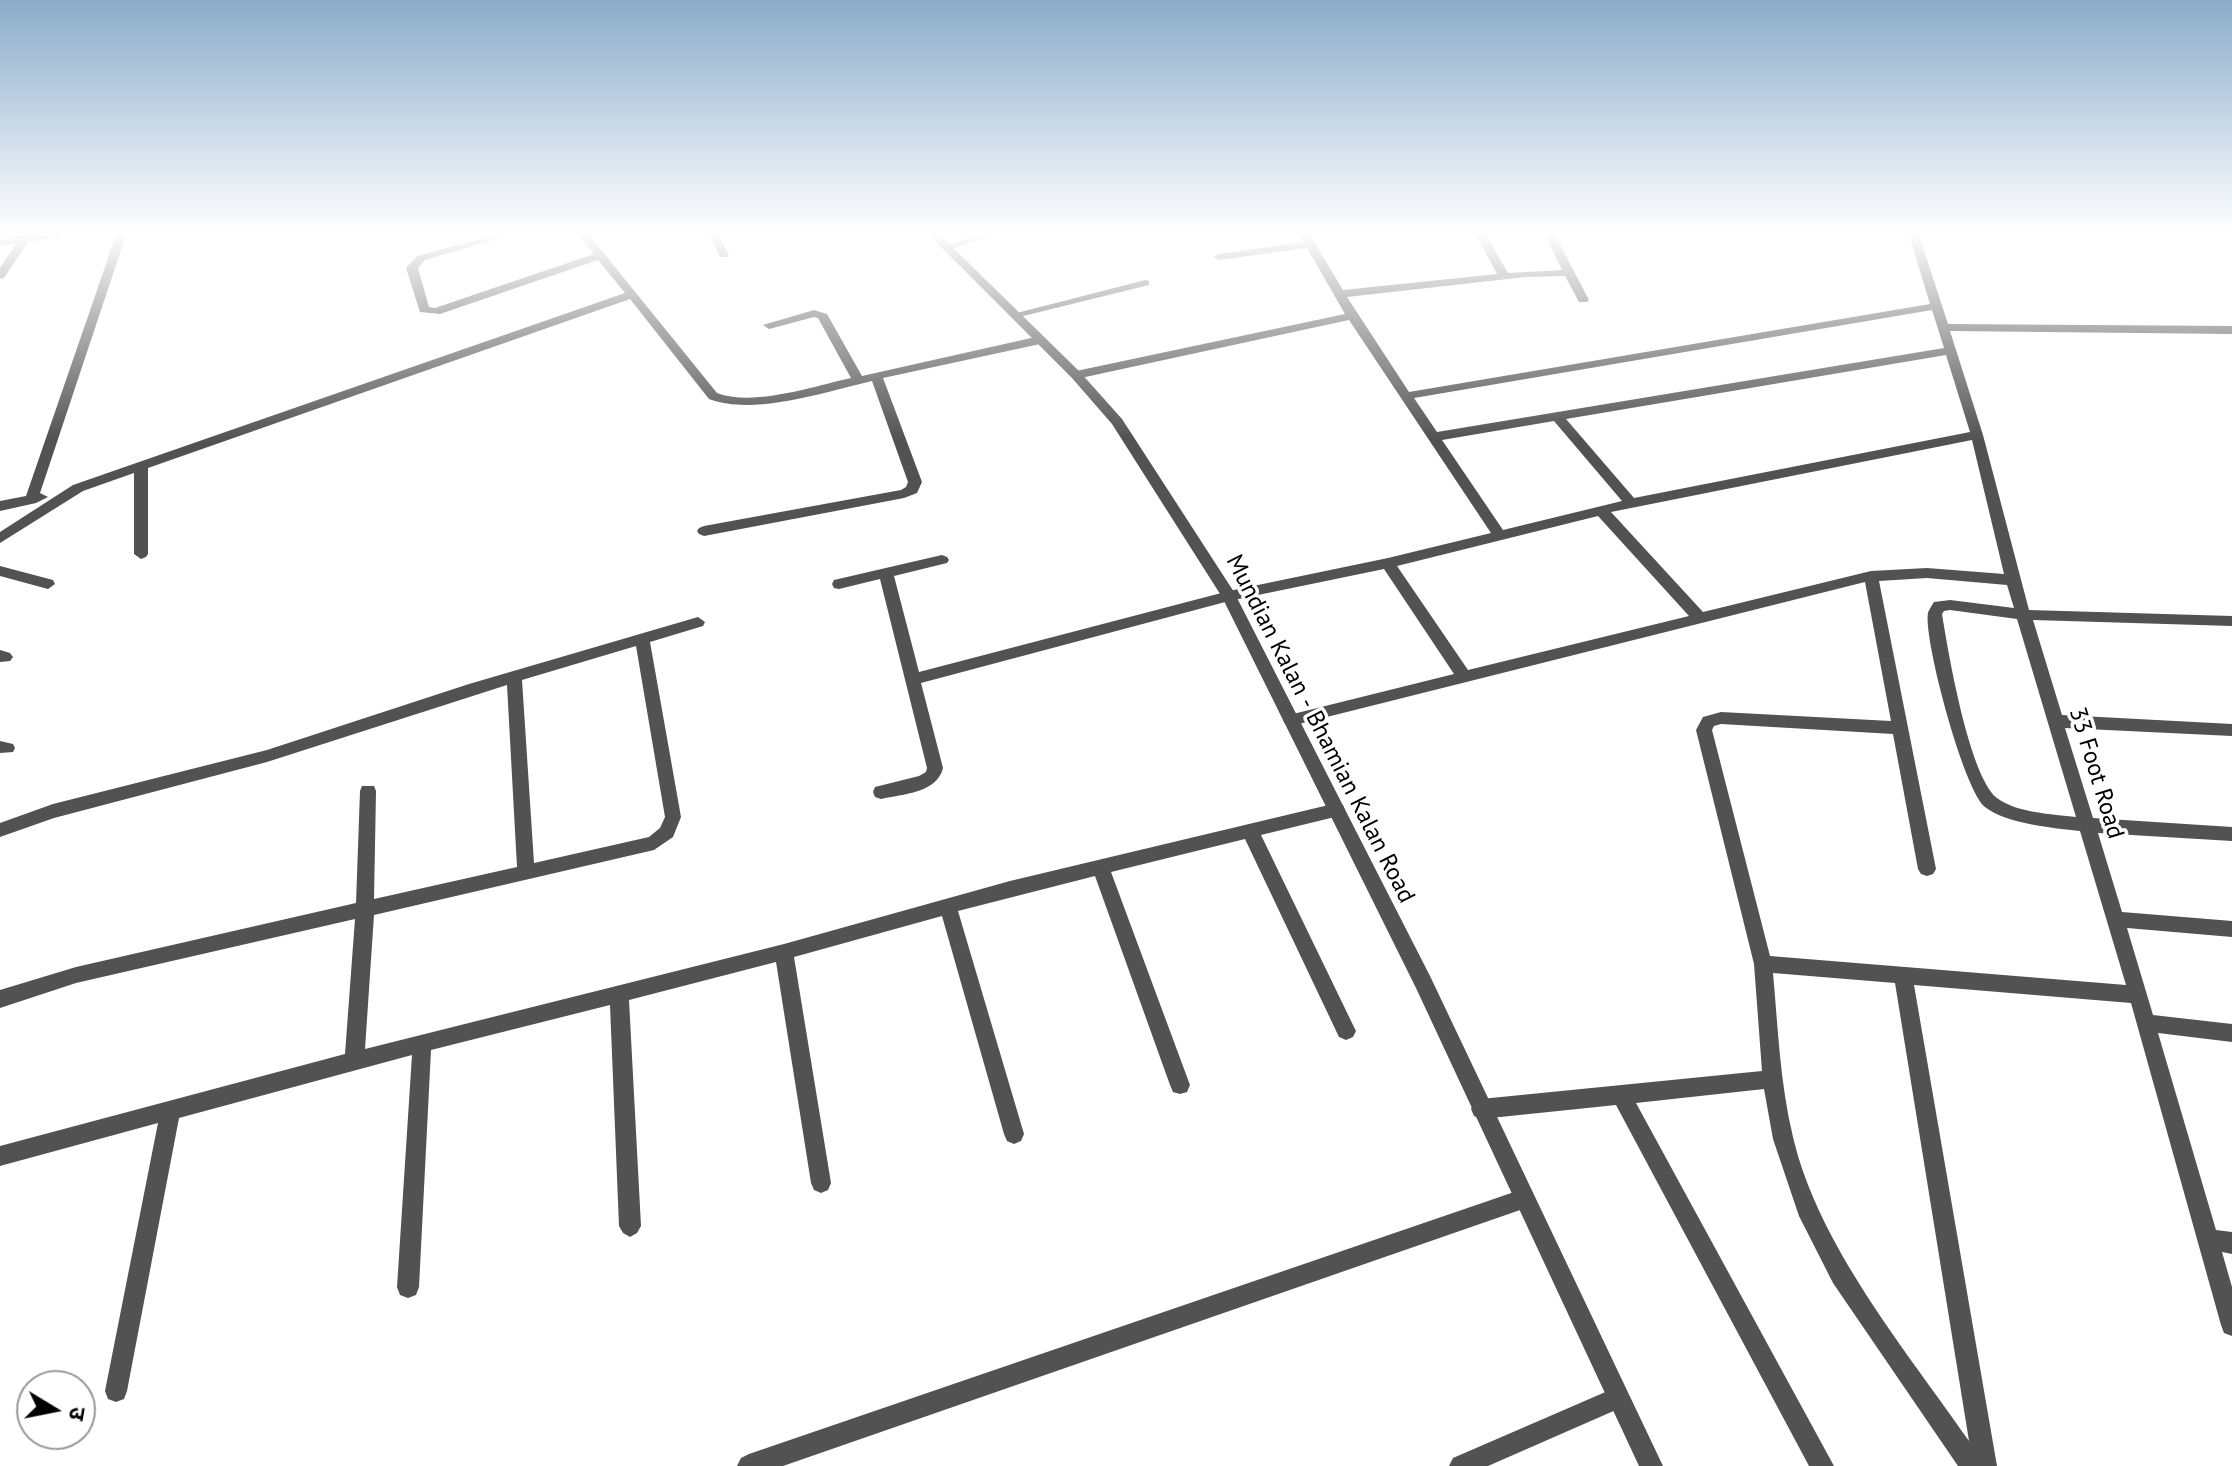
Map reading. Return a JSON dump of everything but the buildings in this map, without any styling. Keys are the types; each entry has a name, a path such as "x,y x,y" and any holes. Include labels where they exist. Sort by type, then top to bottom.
{"street":[{"path":"31,500 98,303"},
{"path":"422,303 424,310 436,312 461,303"},
{"path":"0,506 78,488 607,303"},
{"path":"638,303 713,396 752,402 1040,340"},
{"name":"Mundian Kalan - Bhamian Kalan Road","path":"1004,303 1076,375 1117,422 1229,596 1423,982 1651,1466"},
{"path":"1015,315 1062,303"},
{"path":"1345,303 1500,536"},
{"path":"1406,396 1937,306"},
{"name":"33 Foot Road","path":"1937,306 1977,435 2013,580 2138,995 2232,1325"},
{"path":"769,325 814,313 823,316 858,380"},
{"path":"1076,375 1352,316"},
{"path":"1943,327 2232,330"},
{"path":"1433,437 1951,350"},
{"path":"704,531 912,490 915,482 876,376"},
{"path":"1557,416 1631,503"},
{"path":"913,679 1229,596 1388,563 1631,503 1977,435"},
{"path":"141,466 141,554"},
{"path":"0,538 78,488"},
{"path":"1602,511 1700,619"},
{"path":"839,584 942,560"},
{"path":"1388,563 1465,678"},
{"path":"0,571 48,584"},
{"path":"881,792 923,782 933,776 935,768 886,573"},
{"path":"1291,720 1871,576 1927,573 2013,580"},
{"path":"1871,576 1927,869"},
{"path":"2232,621 2026,615 1950,605 1939,606 1935,614 1969,762 1979,788 1991,803 2011,813 2087,825 2232,834"},
{"path":"0,830 53,811 267,756 698,622"},
{"path":"0,999 76,975 654,843 667,832 673,817 642,639"},
{"path":"514,677 526,871"},
{"path":"1900,728 1721,718 1709,721 1704,730 1763,964 1772,1079 1783,1139 1806,1209 1841,1275 1972,1466"},
{"path":"2055,721 2232,730"},
{"path":"354,1061 365,910 368,791"},
{"path":"0,1156 354,1061 784,952 948,906 1337,810"},
{"path":"1250,831 1346,1031"},
{"path":"1101,867 1180,1085"},
{"path":"948,906 1014,1134"},
{"path":"2115,919 2232,929"},
{"path":"784,952 821,1183"},
{"path":"1763,964 2138,995"},
{"path":"1903,975 1985,1466"},
{"path":"619,995 630,1226"},
{"path":"2146,1023 2232,1033"},
{"path":"408,1287 422,1044"},
{"path":"1481,1109 1772,1079"},
{"path":"1621,1095 1822,1466"},
{"path":"116,1391 170,1112"},
{"path":"749,1466 796,1458 1523,1199"},
{"path":"2208,1240 2232,1243"},
{"path":"1461,1466 1617,1398"}]}
